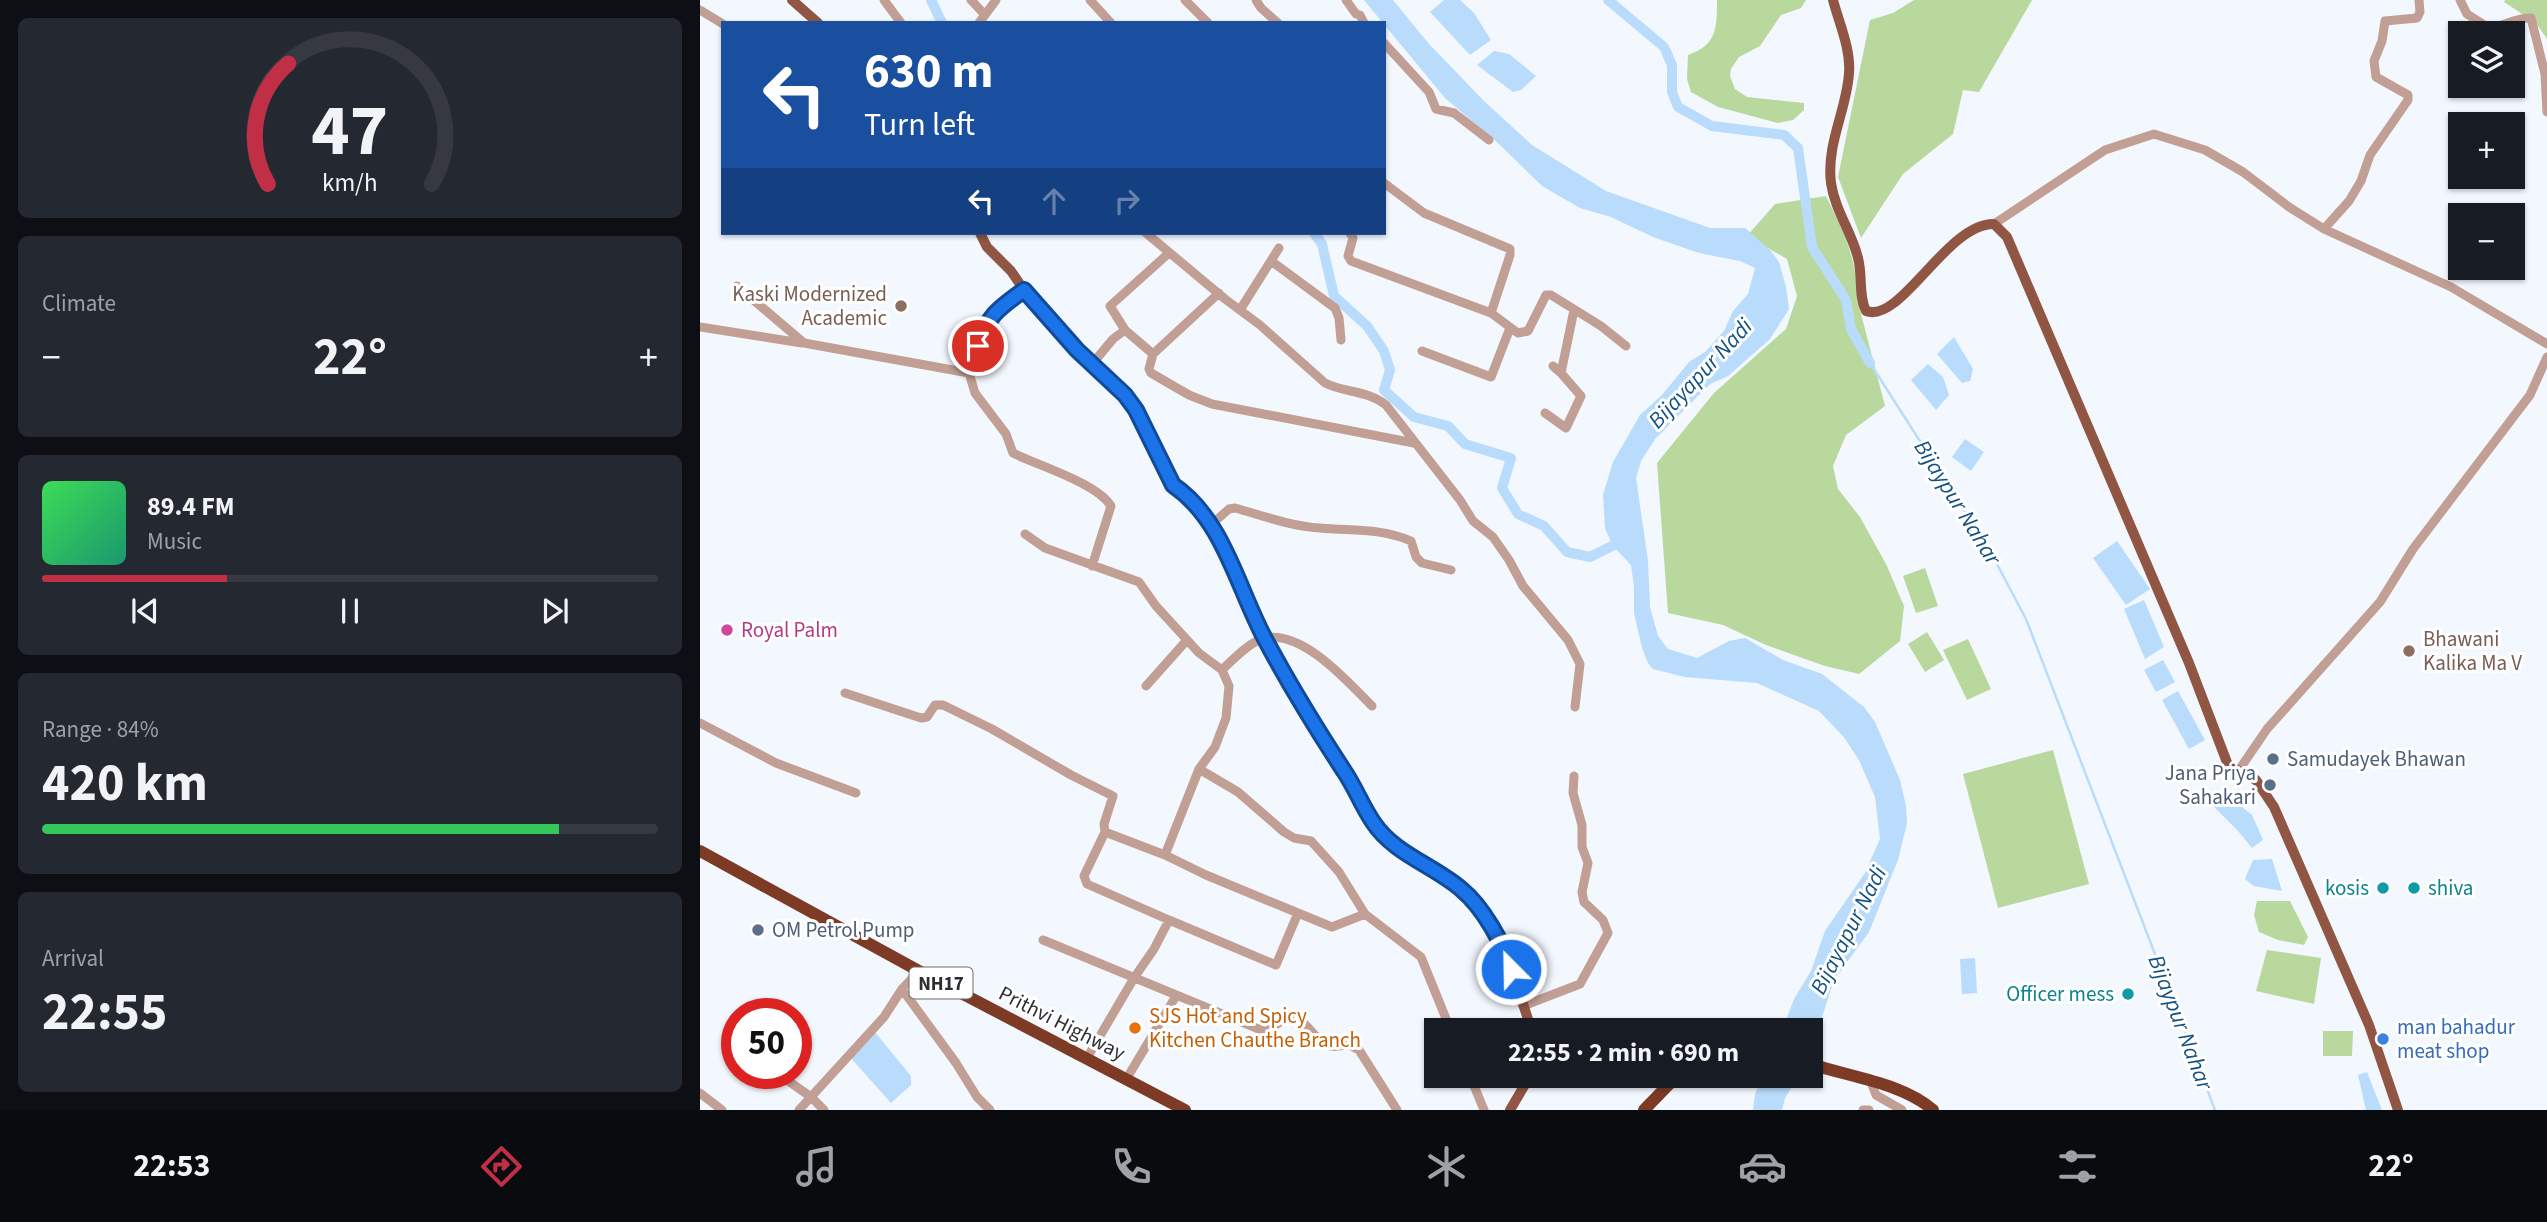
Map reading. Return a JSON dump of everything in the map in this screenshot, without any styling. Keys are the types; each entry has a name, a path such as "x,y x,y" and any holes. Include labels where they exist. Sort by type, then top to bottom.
{"highway":[{"name":"Prithvi Highway","path":"700,850 919,971 1185,1110"},
{"path":"1823,1068 1912,1095 1923,1100 1933,1110"},
{"path":"1644,1110 1665,1088"}],"main road":[{"path":"792,0 816,21"},
{"path":"1833,0 1847,52 1849,73 1834,141 1831,183 1837,207 1857,254 1866,311 1876,313 1893,305 1958,240 1976,228 1994,224 2007,237 2189,663 2228,765 2256,780 2266,792 2369,1025 2398,1110"},
{"path":"981,235 987,247 1011,271 1024,290 1077,350 1125,395 1136,410 1173,485 1182,491 1212,524 1264,638 1374,825 1397,846 1462,889 1493,929 1506,952 1527,1018"},
{"path":"1510,1110 1523,1088"}],"street":[{"path":"884,0 900,21"},
{"path":"971,0 982,19 996,0"},
{"path":"1090,0 1109,21"},
{"path":"1185,0 1206,21"},
{"path":"1256,0 1276,21"},
{"path":"1346,0 1362,21"},
{"path":"2324,229 2349,201 2361,181 2370,155 2408,100 2404,91 2376,77 2374,61 2382,41 2385,20 2417,18 2420,12 2419,0"},
{"path":"2460,0 2467,14 2489,28 2504,26 2518,18 2531,18 2545,74 2547,112"},
{"path":"700,10 721,23"},
{"path":"1386,45 1429,92 1436,109 1454,113 1489,140"},
{"path":"1994,224 2105,150 2154,134 2205,150 2242,172 2324,229 2451,287 2547,344"},
{"path":"1386,184 1424,213 1510,249 1490,313"},
{"path":"1148,235 1284,344 1325,383 1376,397 1386,405 1460,500 1473,521 1493,537 1523,586 1568,640 1580,664 1575,707"},
{"path":"1351,235 1353,238 1348,256 1352,261 1490,313 1518,333 1528,331 1546,295 1550,295 1626,346"},
{"path":"1240,310 1279,248"},
{"path":"1153,354 1125,330 1110,306 1169,253"},
{"path":"1271,261 1335,309 1339,318 1341,340"},
{"path":"737,286 804,343"},
{"path":"1024,290 1002,305 985,324 969,373 975,393 1006,434 1013,453 1089,486 1111,506 1091,566"},
{"path":"1219,293 1153,354 1149,369 1151,373 1189,395 1212,404 1414,443"},
{"path":"1561,373 1574,310"},
{"path":"700,327 969,373"},
{"path":"1422,351 1491,377 1510,328"},
{"path":"1093,363 1113,339 1125,330"},
{"path":"2239,770 2267,729 2380,602 2413,549 2530,394 2547,357"},
{"path":"1545,413 1562,428 1566,428 1581,396 1553,366"},
{"path":"1212,524 1228,509 1235,508 1281,523 1385,533 1411,541 1416,557 1422,563 1451,570"},
{"path":"1025,534 1045,548 1139,582 1156,606 1199,653 1222,670 1229,686 1226,718 1215,747 1199,769 1165,855"},
{"path":"1222,670 1236,656 1264,638 1282,638 1295,642 1332,665 1372,706"},
{"path":"1146,686 1187,640"},
{"path":"845,694 921,718 927,717 935,705 943,705 1113,796 1104,824 1105,832 1084,876 1087,884 1276,965 1298,913"},
{"path":"700,723 776,763 856,793"},
{"path":"1199,769 1238,792 1284,832 1294,838 1311,841 1339,872 1364,914 1421,957 1446,1018"},
{"path":"1523,1006 1580,985 1608,933 1603,920 1584,902 1582,892 1588,863 1573,793 1574,776"},
{"path":"1105,832 1332,926 1364,914"},
{"path":"1087,1058 1169,920"},
{"path":"1043,940 1266,1032 1288,1016 1297,1017 1326,1046 1338,1048 1348,1044 1359,1049 1397,1110"},
{"path":"799,1110 884,1017 902,989 919,971"},
{"path":"902,989 956,1063 977,1097 990,1110"},
{"path":"1127,1078 1177,996"},
{"path":"1871,1082 1876,1095 1902,1110"},
{"path":"1475,1088 1484,1110"},
{"path":"800,1089 824,1110"},
{"path":"700,1093 722,1110"},
{"path":"1863,1110 1868,1110"}],"green space":[{"path":"1717,0 1806,0 1801,8 1781,15 1760,46 1739,57 1730,76 1735,89 1747,97 1804,103 1804,110 1793,120 1778,123 1718,107 1691,92 1687,79 1688,55 1710,41 1717,19"},
{"path":"1914,0 2032,0 1979,92 1963,90 1953,134 1903,174 1861,238 1838,177 1870,20 1893,13"},
{"path":"2547,0 2547,39 2536,23 2504,2"},
{"path":"1826,196 1845,235 1852,258 1858,283 1860,310 1885,406 1846,435 1833,466 1838,489 1860,517 1887,566 1904,606 1900,641 1859,674 1825,666 1766,645 1723,625 1668,613 1657,463 1714,393 1786,329 1797,296 1787,259 1747,236 1775,204"},
{"path":"1925,568 1938,606 1916,613 1903,576"},
{"path":"1927,632 1944,660 1925,672 1908,644"},
{"path":"1968,639 1991,689 1967,700 1943,650"},
{"path":"2053,750 2089,884 1998,908 1963,774"},
{"path":"2257,901 2290,901 2308,937 2304,945 2278,940 2259,932 2254,915"},
{"path":"2267,950 2321,958 2314,1004 2256,991"},
{"path":"2323,1031 2353,1031 2352,1056 2323,1056"}],"water":[{"name":"Bijayapur Nadi","path":"1364,0 1393,0 1429,44 1484,101 1532,145 1606,191 1710,228 1745,228 1771,251 1779,262 1789,309 1770,339 1728,376 1710,384 1655,439 1641,461 1636,478 1648,561 1650,607 1658,636 1668,649 1697,658 1729,641 1745,638 1783,660 1822,674 1864,707 1875,722 1900,780 1907,823 1898,860 1869,932 1834,980 1822,1018 1787,1018 1794,999 1811,971 1825,931 1865,873 1880,839 1875,797 1859,760 1843,736 1819,711 1757,683 1685,677 1653,669 1642,648 1634,613 1631,565 1612,545 1605,528 1603,495 1613,462 1640,415 1662,395 1689,362 1705,352 1724,331 1733,311 1748,294 1755,268 1740,261 1699,253 1653,237 1611,217 1580,208 1542,186 1499,144 1445,98 1386,27 1386,21 1381,21"},
{"path":"1444,0 1460,0 1474,13 1491,40 1470,55 1430,12"},
{"path":"1494,51 1509,54 1536,76 1521,90 1513,92 1477,65"},
{"path":"1954,337 1973,369 1970,381 1962,383 1937,354"},
{"path":"1928,364 1943,377 1949,395 1936,410 1911,380"},
{"path":"1965,439 1984,452 1971,471 1952,457"},
{"path":"2117,541 2150,589 2126,605 2093,558"},
{"path":"2144,600 2164,647 2145,659 2124,609"},
{"path":"2163,660 2175,682 2156,692 2144,670"},
{"path":"2178,691 2205,740 2189,749 2162,700"},
{"path":"2226,794 2252,815 2263,840 2252,848 2212,805 2217,796"},
{"path":"2272,859 2282,891 2254,886 2245,879 2253,860"},
{"path":"1975,958 1977,993 1962,994 1960,959"},
{"path":"874,1031 911,1076 911,1085 891,1103 849,1056"},
{"path":"2367,1072 2382,1110 2366,1110 2358,1075"},
{"path":"1758,1088 1791,1088 1782,1110 1753,1110"}],"waterway":[{"path":"931,0 941,21"},
{"name":"Bijaypur Nahar","path":"1608,0 1664,47 1672,65 1672,92 1678,107 1712,126 1784,135 1798,148 1812,247 1846,300 1851,329 1870,363"},
{"path":"1315,235 1322,244 1334,296 1367,326 1384,351 1390,370 1384,390 1414,417 1448,426 1465,444 1511,458 1502,488 1518,514 1544,526 1567,552 1590,557 1620,542 1621,545"},
{"name":"Bijaypur Nahar","path":"1870,363 1989,549 2026,619 2215,1110"}],"place":[{"name":"Kaski Modernized Academic","path":"901,306"},
{"name":"Royal Palm","path":"727,630"},
{"name":"Bhawani Kalika Ma V","path":"2409,651"},
{"name":"Samudayek Bhawan","path":"2273,759"},
{"name":"Jana Priya Sahakari","path":"2270,785"},
{"name":"kosis","path":"2383,888"},
{"name":"shiva","path":"2414,888"},
{"name":"OM Petrol Pump","path":"758,930"},
{"name":"Officer mess","path":"2128,994"},
{"name":"SJS Hot and Spicy Kitchen Chauthe Branch","path":"1135,1028"},
{"name":"man bahadur meat shop","path":"2383,1039"}],"route":[{"path":"978,346 985,324 1002,305 1024,290 1077,350 1110,378 1125,395 1136,410 1173,485 1182,491 1212,524 1264,638 1374,825 1419,862 1462,889 1493,929 1506,952 1511,969"}]}
